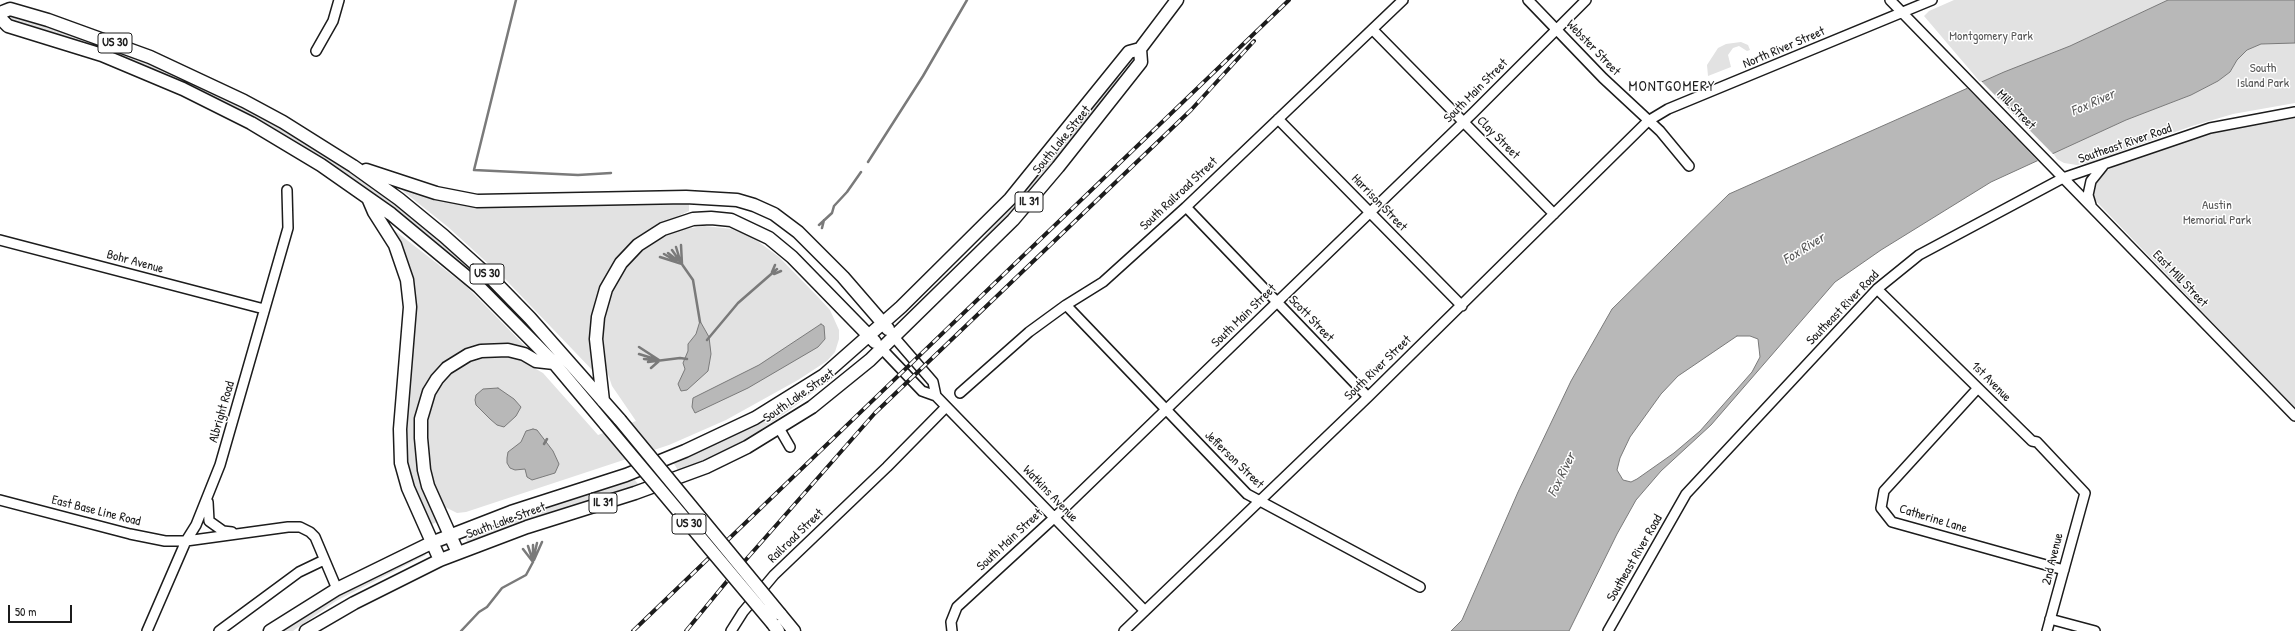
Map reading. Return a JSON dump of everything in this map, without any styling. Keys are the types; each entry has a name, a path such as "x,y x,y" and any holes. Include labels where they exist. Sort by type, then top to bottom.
{"main road":[{"name":"South Lake Street","path":"338,589 450,534 626,475 726,433 802,391 847,357 884,324 1010,199 1129,52 1140,49 1177,0"},
{"name":"US 30","path":"0,13 10,9 48,20 157,60 244,101 283,122 353,166 439,231 493,280 530,318 620,420 794,631"},
{"name":"US 30","path":"0,18 8,26 102,55 189,92 257,127 322,165 367,196 457,267 503,310 554,363 776,628"},
{"name":"South Lake Street","path":"306,631 354,602 440,560 527,527 692,473 747,447 779,428 830,394 882,349 990,244 1038,191 1141,62 1140,49"},
{"path":"353,166 436,193 477,201 686,197 743,202 774,214 785,221 843,277 894,337"},
{"path":"367,196 374,212 395,245 408,280 410,307 400,448 408,488 440,560"},
{"path":"603,401 596,339 598,317 606,289 620,263 638,245 663,229 693,219 711,218 731,220 769,238 792,257 882,349"},
{"path":"458,553 428,486 422,455 423,411 429,392 437,379 457,361 481,351 508,350 524,354 536,361 554,363"},
{"name":"IL 31","path":"270,631 338,589"}],"street":[{"path":"316,51 333,21 339,0"},
{"name":"South Railroad Street","path":"960,393 1029,332 1066,304 1103,282 1186,207 1403,0"},
{"name":"Webster Street","path":"1528,0 1602,78 1660,131 1689,166"},
{"name":"South Main Street","path":"951,626 957,607 1055,517 1463,122 1586,0"},
{"name":"Mill Street","path":"1890,0 2046,159"},
{"name":"North River Street","path":"1648,121 1668,109 1932,0"},
{"name":"Clay Street","path":"1372,30 1554,214"},
{"name":"Southeast River Road","path":"1608,631 1686,494 1878,288 1920,255 2063,178 2210,128 2295,112"},
{"name":"Harrison Street","path":"1278,119 1462,306"},
{"name":"South River Street","path":"1124,631 1462,306 1648,121"},
{"name":"East Mill Street","path":"2046,159 2295,416"},
{"path":"2093,208 2088,195 2091,181 2094,175 2106,164"},
{"name":"Albright Road","path":"147,631 186,541 209,494 220,465 288,228 287,190"},
{"name":"Scott Street","path":"1186,207 1368,397"},
{"name":"Bohr Avenue","path":"0,240 264,309"},
{"name":"1st Avenue","path":"1878,288 2032,441 2037,442 2085,493"},
{"name":"Jefferson Street","path":"1066,304 1165,410 1247,494 1420,587"},
{"name":"Watkins Avenue","path":"894,337 933,382 936,396"},
{"name":"Watkins Avenue","path":"882,349 922,391 936,396 1145,611"},
{"name":"Catherine Lane","path":"1978,388 1884,491 1881,508 1892,522 2064,570"},
{"name":"Railroad Street","path":"731,631 743,612 774,575 887,467 946,407"},
{"path":"779,428 790,446"},
{"name":"2nd Avenue","path":"2047,631 2085,493"},
{"path":"209,494 207,510 210,521 223,531 239,534"},
{"name":"East Base Line Road","path":"0,500 130,534 165,541 186,541 288,527 305,529 315,538 338,589"},
{"path":"219,631 299,572 324,560"},
{"path":"2050,619 2095,631"}],"green space":[{"name":"Montgomery Park","path":"1954,0 2168,0 2070,46 1981,83 1924,16 1929,11"},
{"path":"9,15 56,29 138,58 213,91 305,142 375,188 418,221 482,278 545,342 476,276 431,238 345,174 308,150 231,106 165,75 73,39 8,20"},
{"path":"1741,42 1748,45 1750,50 1747,51 1739,46 1733,48 1728,55 1731,67 1708,76 1707,65 1718,48 1726,44"},
{"name":"South Island Park","path":"2261,43 2295,43 2295,103 2233,114 2192,126 2088,163 2077,165 2064,163 2057,159 2053,153 2126,120 2191,95 2218,81 2230,72 2237,60 2247,50"},
{"path":"1117,76 1119,78 1058,159 985,241 982,239 1037,177"},
{"name":"Austin Memorial Park","path":"2295,115 2295,408 2096,201 2092,193 2095,182 2102,173 2124,161 2212,132"},
{"path":"399,186 437,199 483,207 689,203 689,211 653,228 633,243 602,284 593,313 591,327 596,374 505,279 448,227 398,187"},
{"path":"704,226 732,229 752,237 779,257 830,310 839,330 839,339 835,352 827,361 798,380 726,420 669,445 466,512 457,513 445,507 431,476 426,434 432,402 436,392 448,376 463,365 482,357 507,356 522,361 543,373 598,435 636,421 612,386 606,368 602,342 603,320 609,297 627,265 653,242 679,230"},
{"path":"394,230 466,286 531,352 522,348 443,365 415,436 419,473 437,522 430,525 414,488 407,463 406,435 413,339 393,232"},
{"path":"824,381 825,383 791,409 743,442 679,472 673,462 762,421"},
{"path":"633,478 640,486 467,542 465,536 488,526"},
{"path":"424,552 426,555 336,601 293,631 280,631 362,582"}],"water":[{"name":"Fox River","path":"2168,0 2295,0 2295,43 2261,44 2247,50 2237,60 2230,72 2218,81 2191,95 2126,120 1991,182 1881,250 1835,282 1711,425 1661,471 1636,500 1617,534 1569,631 1451,631 1462,620 1518,492 1571,381 1612,309 1729,194 2004,72 2070,46","holes":["1737,336 1750,336 1758,339 1760,357 1752,372 1700,431 1674,453 1637,479 1631,482 1623,480 1617,470 1620,458 1630,437 1661,394 1678,376"]},
{"path":"700,321 709,337 711,354 708,371 687,390 681,391 678,384 685,369 683,363 688,351 688,344 696,334"},
{"path":"821,324 824,326 825,339 818,347 748,388 695,413 692,407 693,398 759,365"},
{"path":"498,388 514,399 521,407 516,416 504,427 497,425 490,419 476,405 475,400 476,395 483,389"},
{"path":"533,429 537,430 553,451 559,464 555,473 532,480 527,477 525,469 515,470 510,468 507,463 507,458 508,452 521,442 526,431"}],"pier":[{"path":"1981,81 2054,155 2039,162 1967,88"}],"waterway":[{"path":"516,0 474,170 578,175 611,173"},
{"path":"868,162 923,76 967,0"},
{"path":"819,225 832,213 834,206 847,192 861,172"},
{"path":"822,228 824,220"},
{"path":"681,245 682,264"},
{"path":"676,247 680,260"},
{"path":"672,250 693,280 700,322"},
{"path":"668,253 677,260"},
{"path":"664,254 676,261"},
{"path":"660,257 682,264"},
{"path":"772,272 775,265"},
{"path":"707,340 738,303 777,269"},
{"path":"774,274 781,271"},
{"path":"639,347 659,360"},
{"path":"639,354 655,359"},
{"path":"648,362 680,358 687,359"},
{"path":"644,359 653,360"},
{"path":"651,368 659,361"},
{"path":"544,444 547,439"},
{"path":"534,560 542,542"},
{"path":"534,556 537,543"},
{"path":"461,631 479,612 487,607 502,588 526,575 533,562 533,545"},
{"path":"528,546 532,558"},
{"path":"523,549 533,562"}],"railway":[{"path":"633,631 1289,0"},
{"path":"686,631 728,580 875,413 1191,110 1254,41"}],"district":[{"name":"MONTGOMERY","path":"1672,87"}]}
